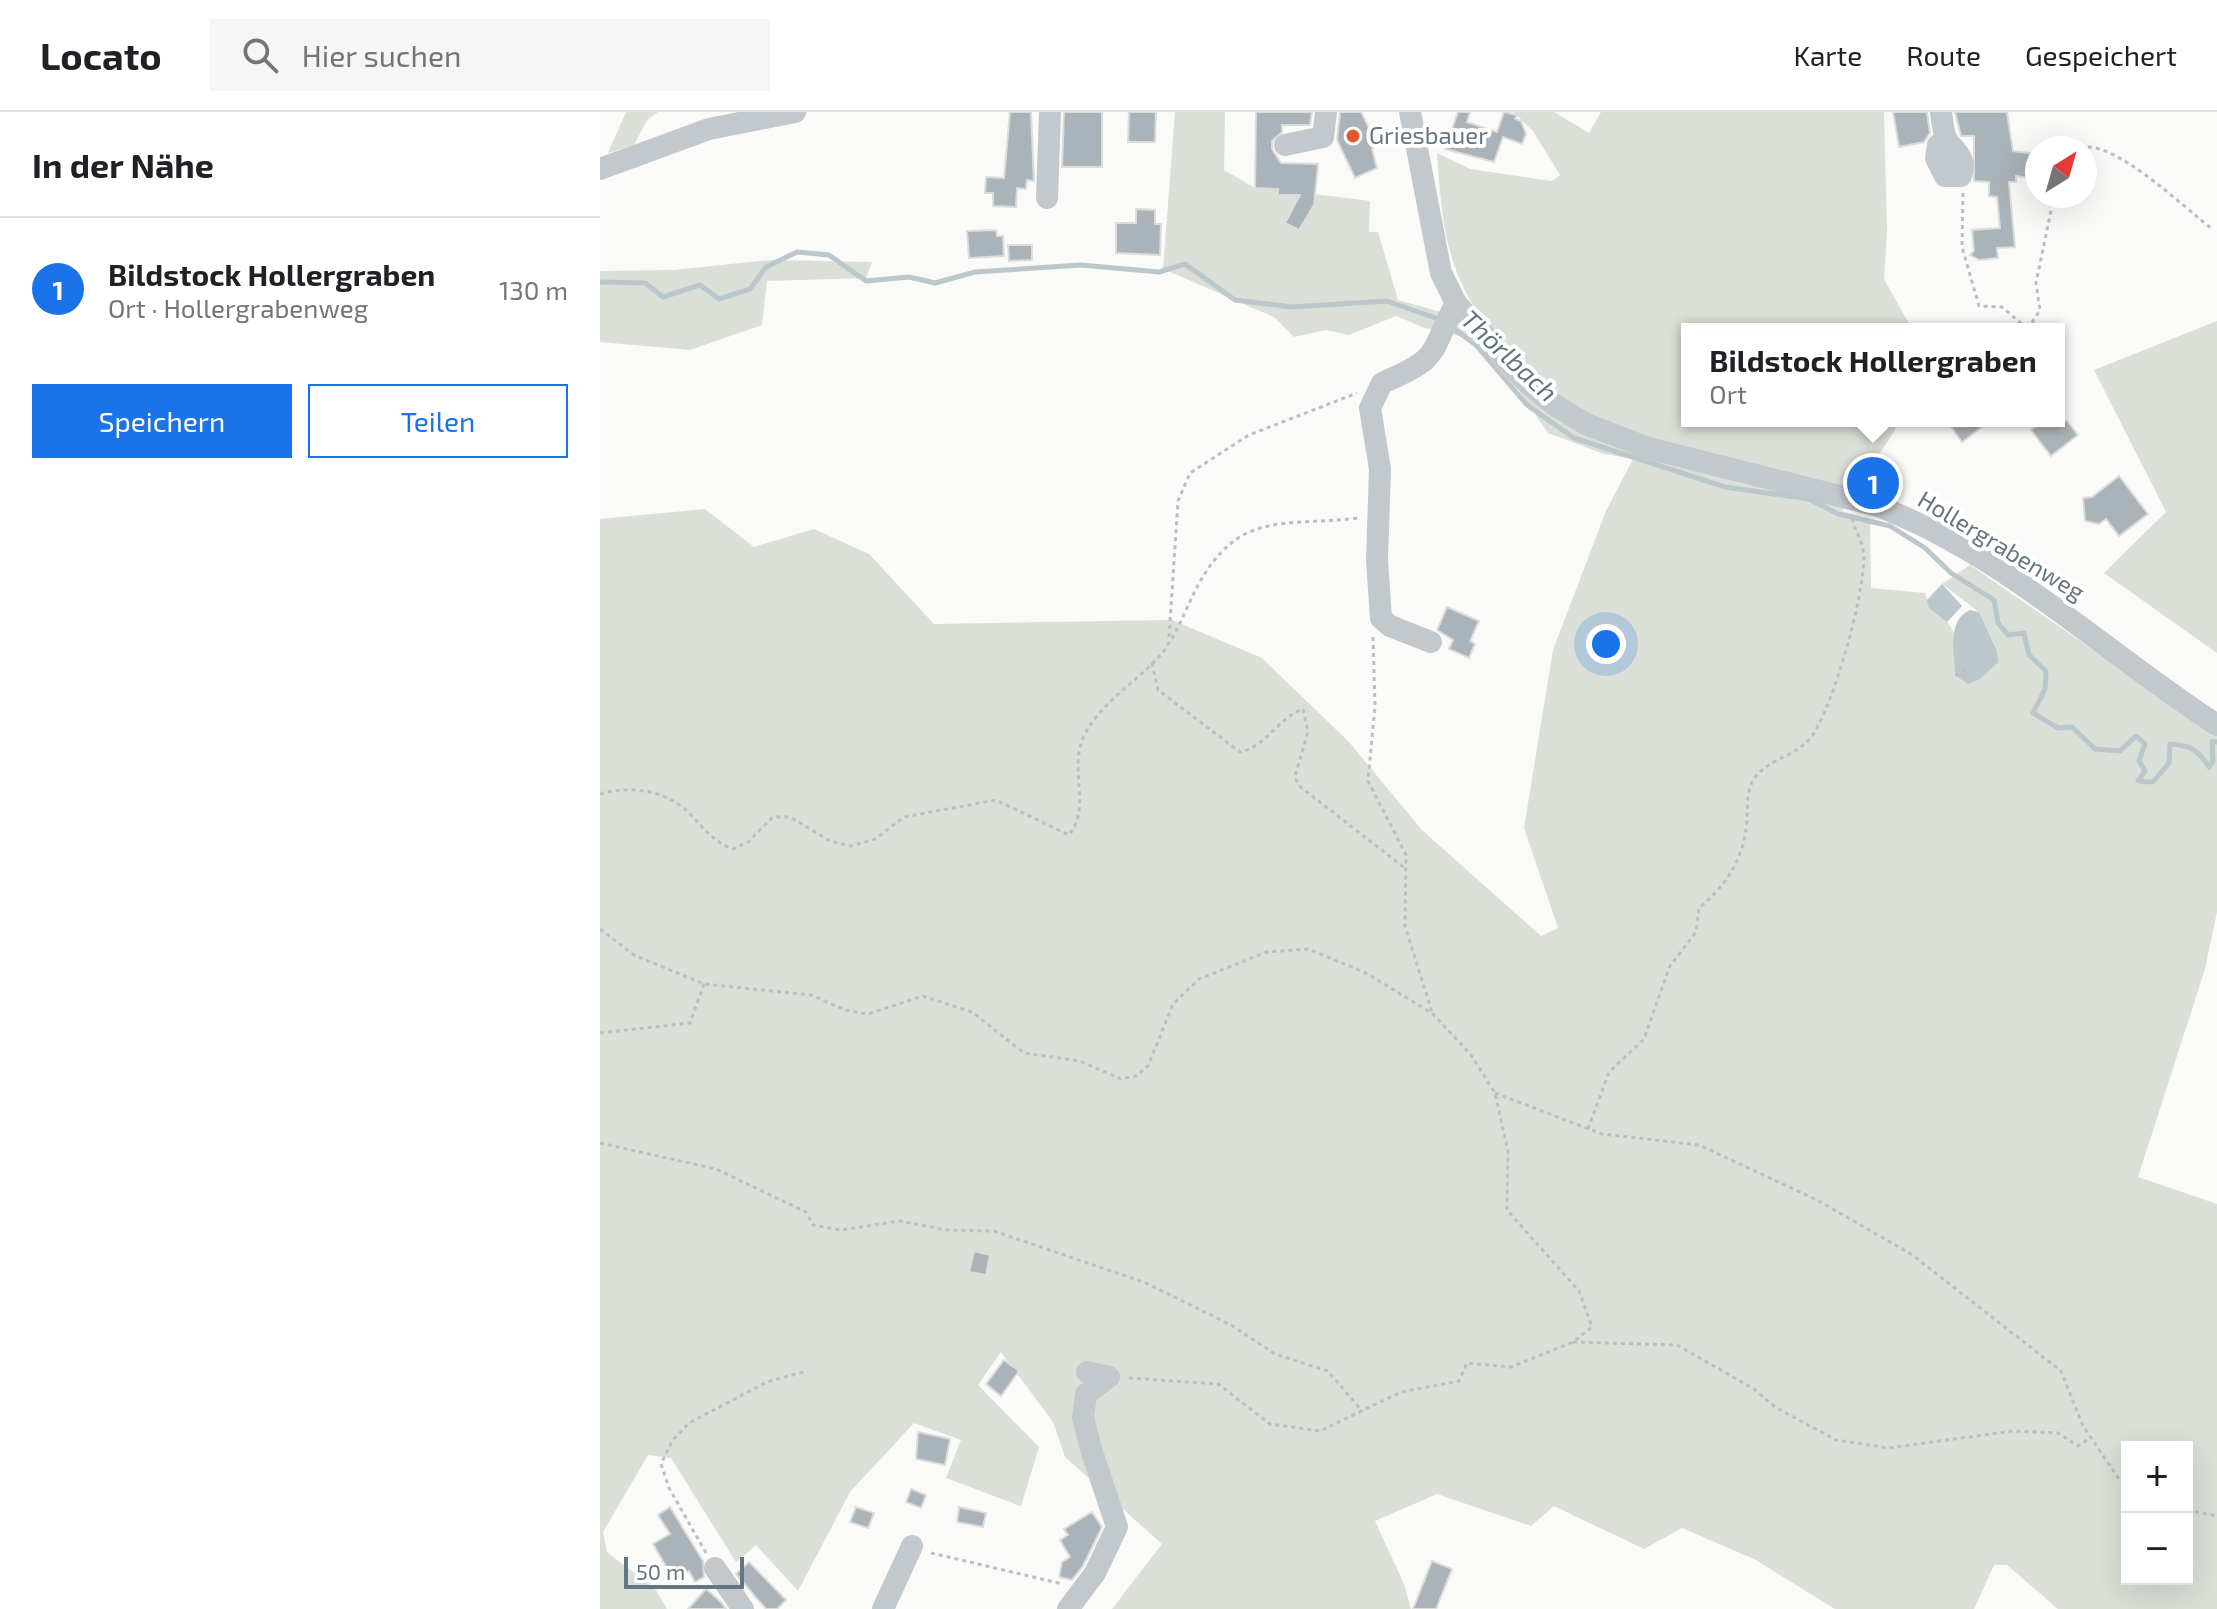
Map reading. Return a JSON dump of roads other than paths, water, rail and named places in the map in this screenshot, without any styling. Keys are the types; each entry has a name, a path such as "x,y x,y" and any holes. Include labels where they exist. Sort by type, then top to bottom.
{"street":[{"path":"600,169 709,129 795,112"},
{"path":"1047,198 1050,112"},
{"path":"1285,145 1323,137 1326,112"},
{"name":"Hollergrabenweg","path":"1410,112 1431,236 1450,316 1553,404 1586,424 1648,448 1875,505 1910,518 1974,555 2068,617 2217,725"},
{"path":"1941,112 1946,138"},
{"path":"1431,642 1390,626 1381,618 1378,584 1380,469 1370,408 1382,383 1419,367 1437,348 1450,316"},
{"path":"1068,1609 1080,1589 1095,1573 1117,1527 1083,1417 1086,1394 1098,1375"},
{"path":"883,1609 912,1546"},
{"path":"715,1568 743,1609"}],"waterway":[{"name":"Thörlbach","path":"600,282 645,283 663,297 700,285 719,299 750,289 766,267 797,252 829,255 866,281 909,277 935,283 975,272 1081,265 1159,272 1185,264 1235,300 1292,307 1387,301 1441,320"},
{"name":"Thörlbach","path":"1453,328 1476,345 1527,405 1574,438 1725,487 1809,499 1838,514 1890,526 1925,548 1951,573 1994,600 1998,623 2008,635 2024,633 2029,655 2046,671 2045,689 2033,713 2058,728 2072,727 2095,749 2120,751 2136,736 2145,744 2139,761 2145,771 2138,781 2153,782 2169,763 2170,744 2193,750 2209,767 2213,761 2212,741 2217,742"}],"place":[{"name":"Griesbauer","path":"1353,136"},
{"name":"Bildstock Hollergraben","path":"1873,483"}]}
